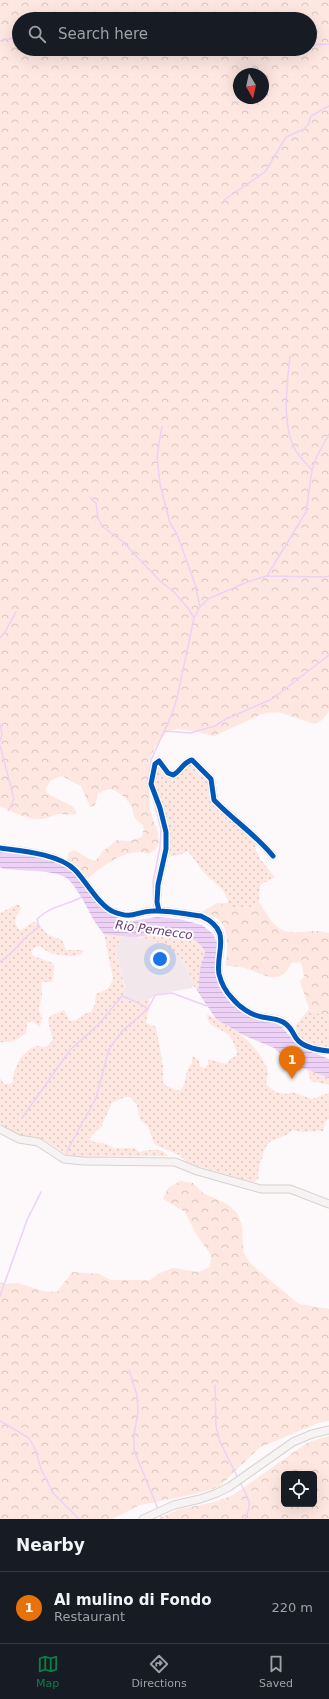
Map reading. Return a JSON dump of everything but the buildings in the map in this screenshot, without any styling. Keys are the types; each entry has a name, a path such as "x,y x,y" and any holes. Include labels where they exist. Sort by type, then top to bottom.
{"main road":[{"path":"0,1129 19,1139 38,1142 64,1159 84,1161 175,1162 197,1171 260,1189 290,1189 329,1204"},
{"path":"143,1519 174,1505 200,1499 229,1487 293,1442 312,1434 329,1430"}],"street":[{"path":"155,911 158,885 166,849 166,832 160,808 151,784 155,764 159,761 168,773 173,775 186,762 192,760 211,779 214,800 226,810 232,819 245,827 261,841 273,856"},
{"path":"0,848 38,854 71,867 104,904 114,912 128,916 155,911 201,916 213,923 220,936 222,948 219,974 231,998 244,1009 254,1014 277,1019 285,1023 299,1043 318,1050 329,1051"}],"shaded area":[{"path":"125,936 152,939 178,955 189,972 193,985 192,988 154,995 152,998 141,1002 126,998 122,992 125,987 115,947 121,937"}],"green space":[{"path":"0,0 329,0 329,711 322,720 315,724 278,712 262,714 214,736 177,729 166,733 155,747 149,761 150,811 158,833 159,842 156,849 149,854 141,852 118,857 104,865 87,880 67,859 68,853 74,850 93,861 96,860 102,852 117,840 129,841 142,837 144,828 143,825 134,816 132,807 128,802 116,791 110,789 98,793 96,803 94,806 90,807 81,786 62,776 51,780 45,790 53,797 67,803 75,809 77,813 71,815 59,814 41,819 30,818 0,807"},
{"path":"191,762 194,765 198,775 204,774 206,777 209,784 212,802 261,842 255,847 260,859 275,877 260,885 259,902 252,908 236,908 217,903 228,903 222,889 205,874 188,851 179,855 166,857 168,847 152,785 156,765 159,763 172,776"},
{"path":"259,902 271,920 280,929 293,932 318,931 329,933 329,1019 309,1009 300,981 304,977 300,962 292,962 287,970 278,977 267,976 242,967 226,966 227,940 224,926 215,917 202,914 203,911 217,903 236,908 252,908"},
{"path":"18,904 21,908 15,922 20,931 33,922 38,923 48,935 62,940 66,950 84,950 81,954 71,956 52,954 39,946 31,951 33,956 53,963 54,968 52,982 41,982 42,996 39,1011 42,1018 40,1027 32,1021 27,1023 26,1033 20,1038 0,1042 0,913"},
{"path":"170,933 195,941 205,952 200,969 198,992 193,985 189,972 179,956 158,942 140,937 151,934"},
{"path":"104,934 125,936 121,937 120,942 115,947 125,988 123,990 124,994 129,999 137,1001 149,999 146,1023 156,1027 163,1066 163,1082 166,1086 180,1091 184,1084 189,1066 192,1063 192,1056 199,1060 200,1067 205,1068 208,1064 208,1059 226,1064 230,1059 236,1056 237,1052 230,1037 226,1033 211,1025 207,1014 234,1030 256,1049 267,1068 268,1073 266,1083 274,1091 285,1094 292,1092 312,1099 329,1093 329,1119 326,1121 323,1131 303,1132 293,1130 270,1142 264,1152 259,1167 259,1177 256,1181 251,1182 188,1163 179,1155 154,1144 148,1126 140,1120 137,1105 130,1097 125,1097 112,1103 101,1127 89,1139 94,1142 104,1143 114,1148 135,1148 139,1152 158,1150 162,1151 168,1156 83,1157 68,1155 44,1140 19,1135 2,1125 0,1123 0,1078 4,1084 13,1082 14,1072 20,1058 31,1048 36,1046 46,1047 53,1040 48,1020 50,1016 64,1010 70,1021 76,1020 91,1012 95,1004 96,994 105,990 111,984 113,978"},
{"path":"309,1009 329,1019 329,1048 312,1045 303,1041 299,1037 295,1026"},
{"path":"307,1070 329,1078 329,1085 311,1081"},
{"path":"180,1181 193,1183 203,1193 227,1204 237,1213 242,1225 243,1251 250,1263 259,1271 299,1304 329,1309 329,1421 318,1423 259,1448 219,1487 195,1494 140,1505 112,1519 0,1519 0,1282 5,1284 18,1283 43,1291 57,1292 72,1272 99,1274 111,1280 150,1280 160,1273 173,1268 199,1272 210,1267 211,1255 196,1234 185,1212 163,1199 168,1188"},
{"path":"329,1436 329,1519 158,1519 179,1509 215,1502 233,1495 309,1442"}],"water":[{"name":"Rio Pernecco","path":"0,852 48,859 66,866 73,872 105,910 122,918 126,922 157,917 179,919 202,925 213,934 217,943 217,977 224,995 231,1004 243,1013 257,1020 272,1022 281,1026 299,1047 329,1059 329,1078 292,1064 274,1048 243,1035 216,1019 198,992 200,969 205,952 197,942 185,936 172,934 159,933 138,937 104,934 95,922 77,890 68,879 47,872 4,869 0,867"}],"waterway":[{"path":"0,41 12,38"},
{"path":"317,45 329,44"},
{"path":"224,200 265,172 286,137 304,129 308,125 311,116 329,106"},
{"path":"290,356 286,405 288,430 296,451 312,470"},
{"path":"162,426 157,457 160,484 170,523 177,534 195,584 200,607"},
{"path":"267,576 306,512 312,470 317,456 329,434"},
{"path":"90,498 96,503 98,518 102,526 123,542 161,582 173,591 188,608 194,618"},
{"path":"149,781 151,760 172,714 177,698 194,618 200,607 208,599 247,582 267,576 329,576"},
{"path":"0,638 16,612"},
{"path":"164,731 190,733 215,726 226,719 272,699 329,655"},
{"path":"0,724 2,734 0,741"},
{"path":"0,745 14,799 8,811"},
{"path":"153,797 161,829 160,847 153,882 154,909"},
{"path":"0,962 39,927 37,919 47,911 82,897"},
{"path":"67,1151 96,1098 109,1049 123,1030 148,1009 155,995 172,993 207,1006"},
{"path":"22,1118 70,1050 98,1025 122,996 139,1003 148,1009"},
{"path":"0,1296 27,1220 41,1192"},
{"path":"129,1370 137,1395 138,1412 134,1435 134,1450 158,1509"},
{"path":"215,1385 216,1426 220,1442 238,1478"},
{"path":"0,1421 29,1438 35,1449 41,1469 53,1493 79,1519"},
{"path":"240,1482 249,1504 248,1513 245,1519"},
{"path":"160,1515 162,1519"}],"cycle path":[{"path":"159,911 157,902 158,885 166,849 166,832 160,808 151,784 155,764 159,761 168,773 173,775 186,763 192,760 211,779 214,800 259,841 273,856"},
{"path":"0,848 40,854 60,860 75,870 104,905 114,912 126,915 147,911 171,912 201,916 211,922 217,928 220,935 221,942 218,966 219,974 222,984 230,996 242,1007 254,1014 283,1022 303,1044 316,1049 329,1051"}],"place":[{"name":"Al mulino di Fondo","path":"292,1079"}]}
